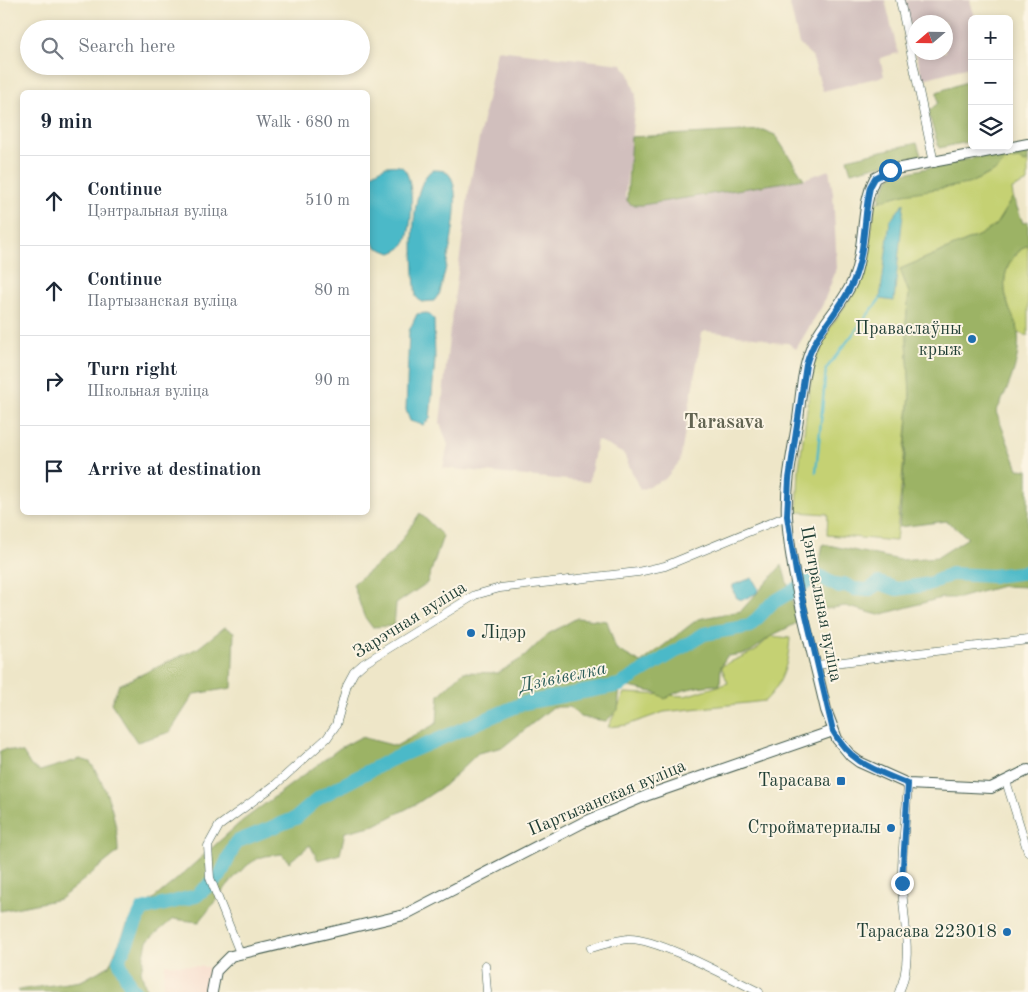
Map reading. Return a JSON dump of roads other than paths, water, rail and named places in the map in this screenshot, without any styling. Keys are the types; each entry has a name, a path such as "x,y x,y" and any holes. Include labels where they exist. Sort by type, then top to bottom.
{"street":[{"path":"900,0 934,163"},
{"name":"Цэнтральная вуліца","path":"833,731 802,603 787,516 789,479 806,365 816,338 846,296 859,265 870,187 875,178 890,170 1028,144"},
{"name":"Зарэчная вуліца","path":"240,954 212,882 208,846 219,826 275,785 327,738 336,725 346,685 363,664 475,595 500,588 638,572 665,566 787,516"},
{"path":"817,665 1028,640"},
{"path":"833,731 845,750 856,760 908,784 991,788 1028,770"},
{"name":"Партызанская вуліца","path":"212,992 216,970 231,956 404,915 582,823 648,795 833,731"},
{"path":"1006,780 1028,852"},
{"path":"899,992 905,978 906,938 902,883 908,784"},
{"path":"591,948 629,938 647,942 692,959 759,992"},
{"path":"485,965 487,992"}],"water":[{"path":"386,166 398,166 402,167 408,175 412,206 409,229 404,245 391,253 376,247 370,238 370,175"},
{"path":"432,170 444,171 451,178 455,191 455,208 450,248 440,293 434,301 421,302 416,297 414,268 415,210 424,179"},
{"path":"904,203 894,301 880,299 890,221"},
{"path":"427,313 434,319 435,360 430,419 423,425 410,421 406,410 409,331 417,314"},
{"path":"752,578 758,588 757,593 742,600 737,598 733,591 733,585"}],"waterway":[{"path":"816,472 826,369 880,299"},
{"name":"Дзівівелка","path":"123,951 142,910 196,896 220,876 236,842 296,818 320,797 390,760 524,703 620,685 704,634 750,626 772,603 816,577 821,577 839,587 844,584 854,589 868,590 879,583 897,589 930,584 951,574 992,576 1028,572"},
{"name":"Дзівівелка","path":"120,958 119,961 131,988 136,992"}],"place":[{"name":"Праваслаўны крыж","path":"972,339"},
{"name":"Лідэр","path":"471,633"},
{"name":"Тарасава","path":"841,781"},
{"name":"Стройматериалы","path":"891,828"},
{"name":"Тарасава 223018","path":"1007,932"}],"district":[{"name":"Tarasava","path":"724,423"}]}
